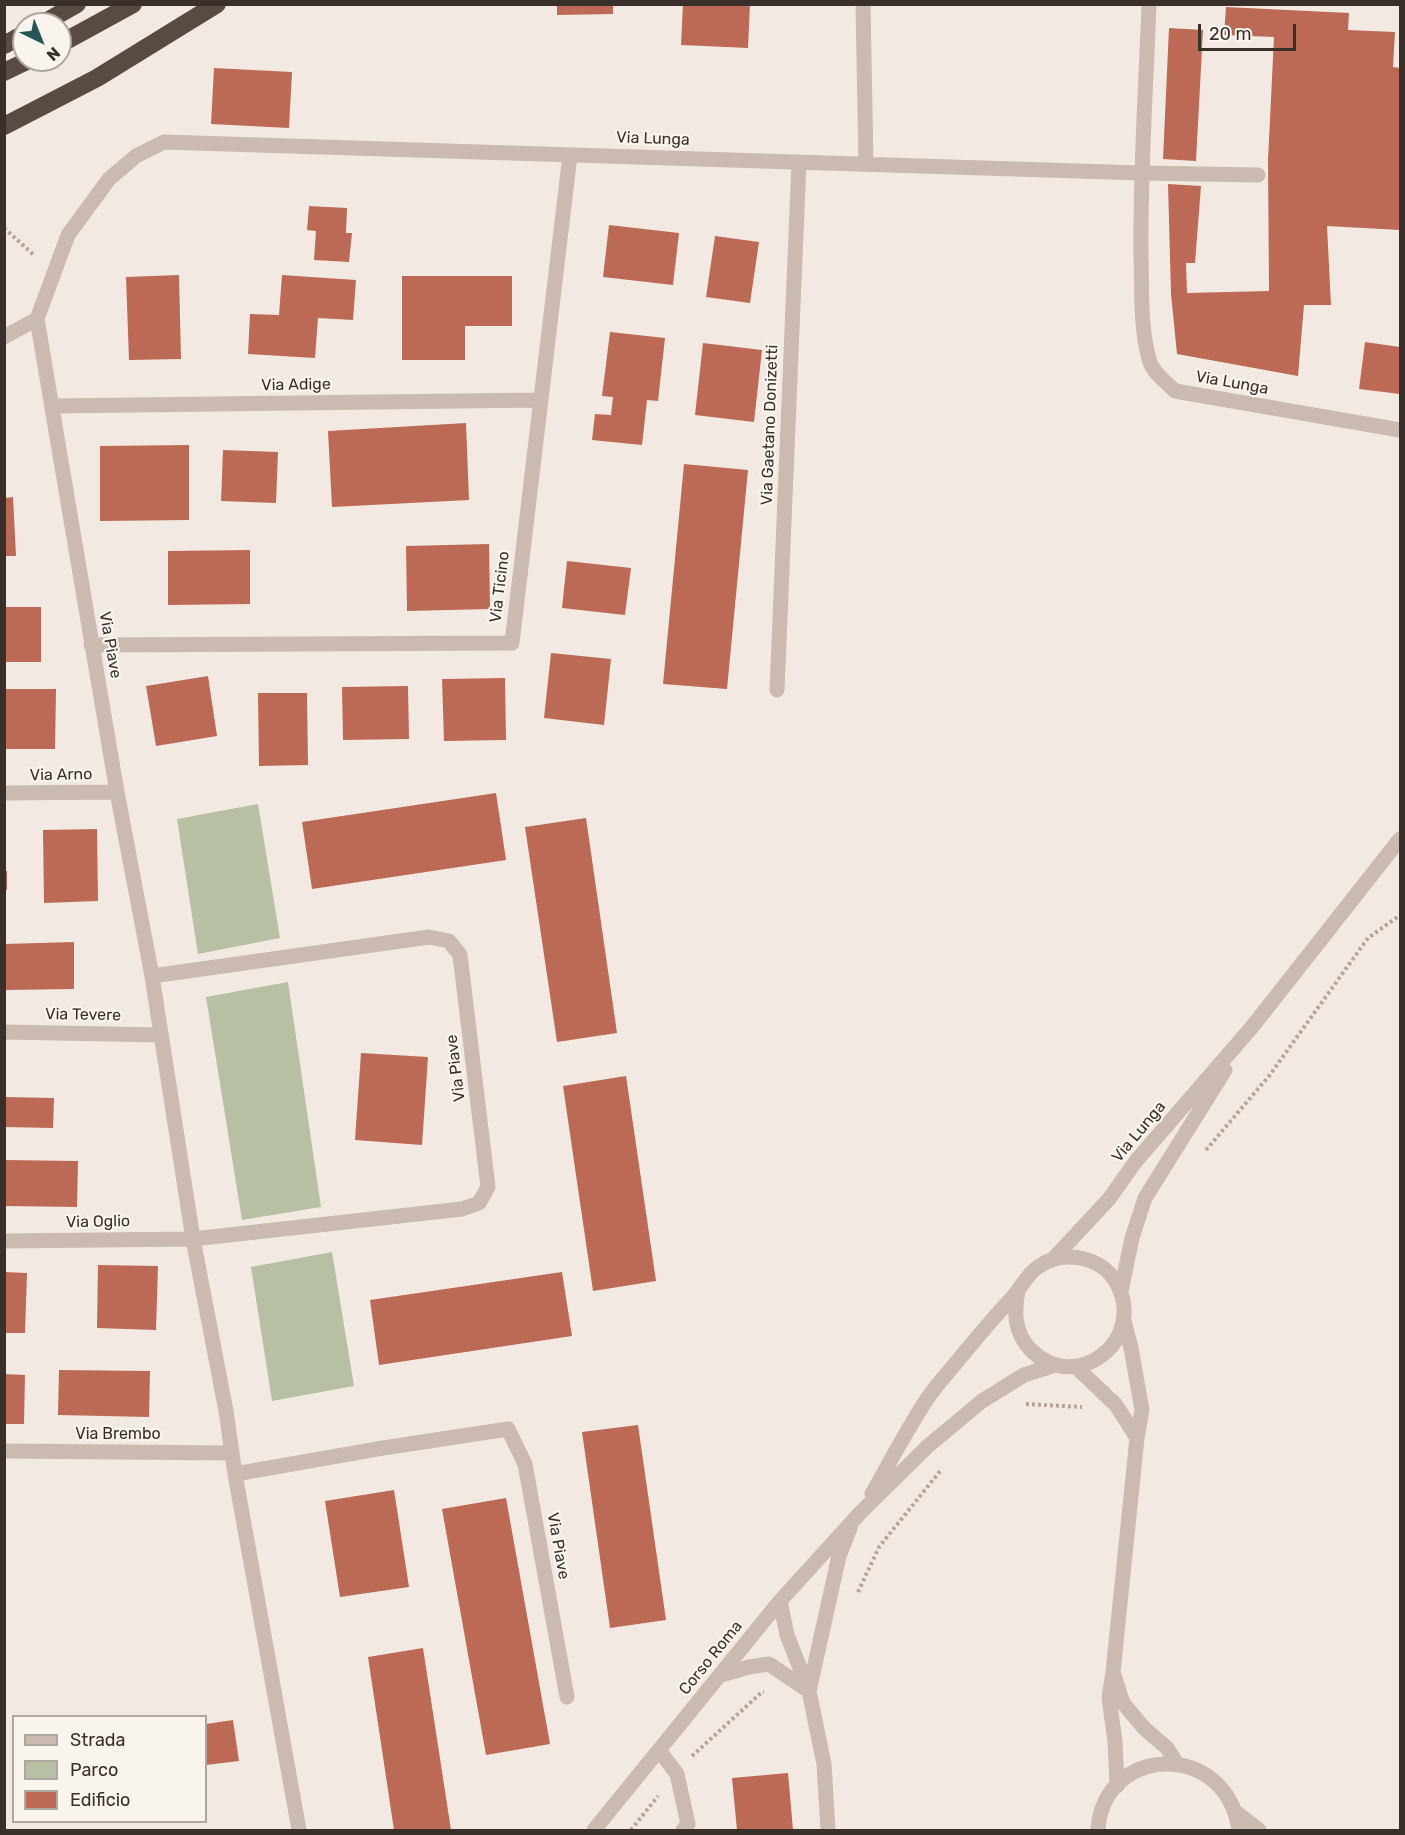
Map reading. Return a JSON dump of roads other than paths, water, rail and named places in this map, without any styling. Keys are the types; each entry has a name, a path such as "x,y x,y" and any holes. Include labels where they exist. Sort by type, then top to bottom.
{"highway":[{"path":"63,12 77,4"},
{"path":"72,37 133,4"},
{"path":"4,126 97,78 217,4"}],"street":[{"path":"863,4 866,164"},
{"name":"Via Lunga","path":"1149,4 1141,173 1142,318 1150,362 1160,377 1175,391 1401,430"},
{"name":"Via Lunga","path":"37,319 68,235 109,179 136,156 164,142 1258,175"},
{"name":"Via Ticino","path":"91,645 512,643 570,155"},
{"name":"Via Gaetano Donizetti","path":"777,690 799,162"},
{"path":"4,337 37,319"},
{"name":"Via Piave","path":"37,319 91,645 152,976 193,1239 226,1411 235,1474 299,1830"},
{"name":"Via Adige","path":"52,406 540,399"},
{"name":"Via Arno","path":"4,793 117,792"},
{"name":"Via Lunga","path":"1053,1259 1109,1199 1136,1161 1252,1027 1401,839"},
{"name":"Via Piave","path":"152,976 429,937 449,941 460,955 488,1187 479,1203 462,1209 193,1239"},
{"name":"Via Lunga","path":"1121,1292 1132,1238 1145,1198 1252,1027"},
{"name":"Via Tevere","path":"4,1032 161,1035"},
{"name":"Via Oglio","path":"4,1241 193,1239"},
{"path":"1053,1259 1071,1256 1088,1260 1104,1269 1114,1279 1121,1292 1125,1311 1124,1321 1142,1410 1109,1698 1115,1741 1117,1786"},
{"name":"Corso Roma","path":"857,1517 927,1398 1026,1278 1037,1267 1053,1259"},
{"path":"1018,1290 1015,1308 1016,1326 1024,1342 1037,1356 1055,1365"},
{"name":"Corso Roma","path":"594,1830 780,1601 857,1517 928,1446 982,1401 1024,1375 1055,1365 1076,1366 1098,1359 1115,1342 1124,1321"},
{"path":"1076,1366 1116,1405 1137,1438"},
{"name":"Via Piave","path":"235,1474 508,1429 525,1464 567,1697"},
{"name":"Via Brembo","path":"4,1451 232,1453"},
{"path":"809,1691 839,1556 857,1517"},
{"path":"780,1601 787,1635 809,1691 824,1764 828,1830"},
{"path":"721,1675 770,1664 809,1691"},
{"path":"1113,1672 1124,1703 1144,1728 1167,1748 1177,1764"},
{"path":"659,1750 676,1774 688,1824 683,1830"},
{"path":"1098,1830 1098,1820 1105,1802 1117,1786 1134,1772 1154,1765 1177,1764 1193,1768 1208,1776 1226,1792 1237,1813 1239,1830"},
{"path":"1237,1813 1259,1830"}]}
